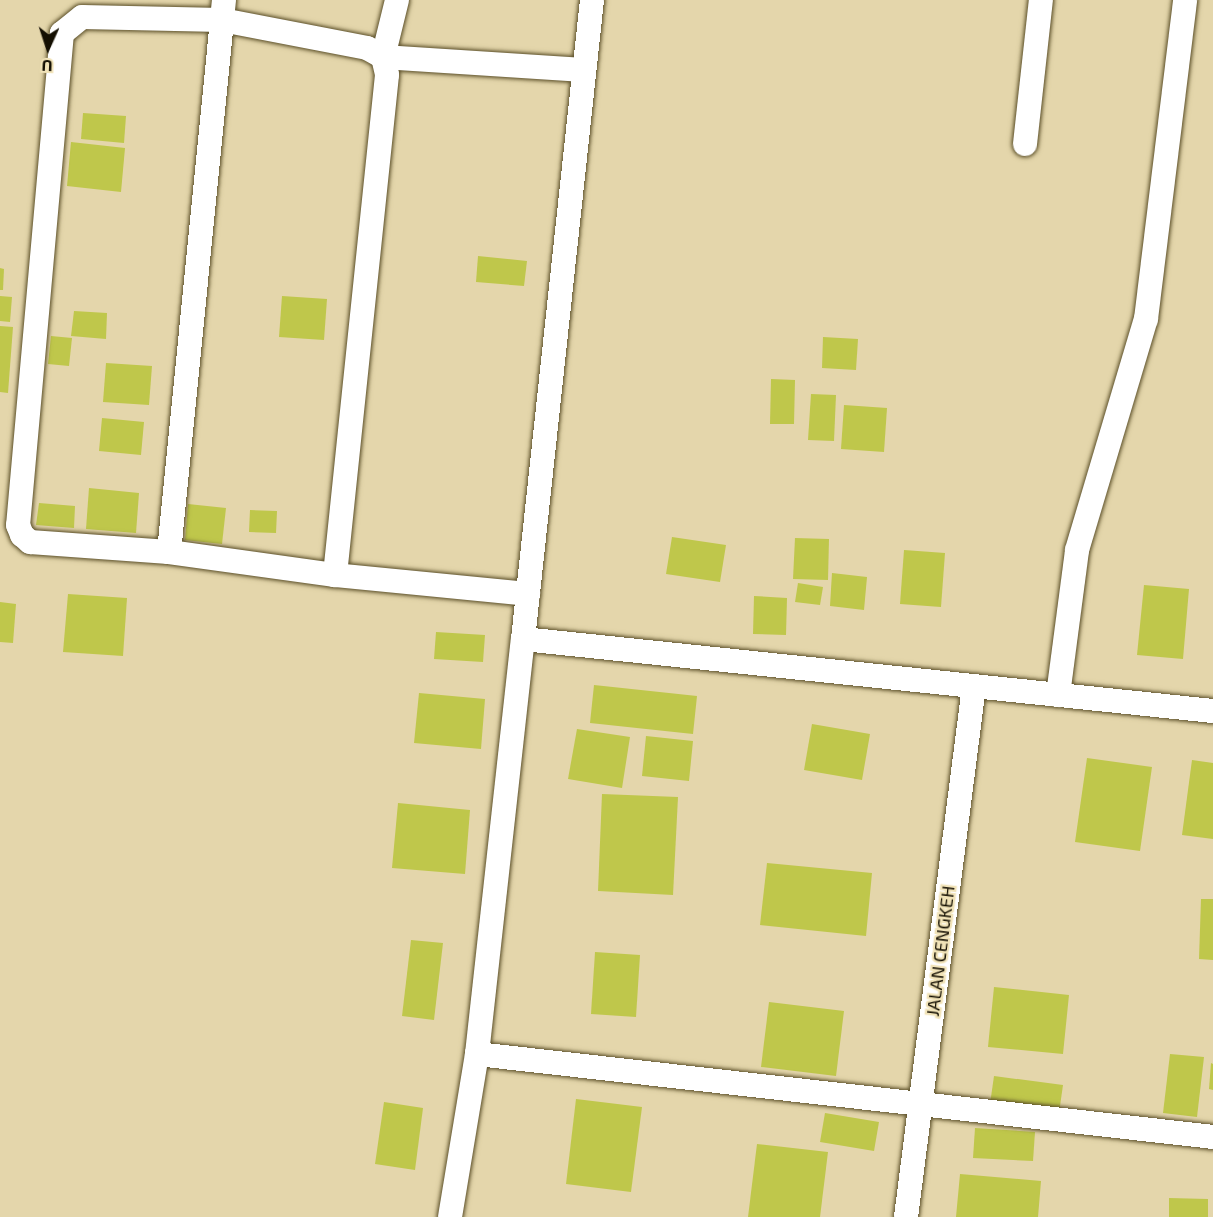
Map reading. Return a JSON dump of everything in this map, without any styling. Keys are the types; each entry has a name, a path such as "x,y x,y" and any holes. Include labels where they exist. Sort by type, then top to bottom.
{"street":[{"path":"335,575 385,100 387,75 383,57 397,0"},
{"path":"450,1217 477,1054 592,0"},
{"path":"1025,144 1041,0"},
{"path":"1058,694 1077,550 1146,319 1185,0"},
{"path":"169,552 223,10"},
{"path":"528,594 335,575 169,552 30,542 18,525 62,33 82,17 223,10 345,43 383,57 584,70"},
{"path":"523,639 1213,711"},
{"name":"JALAN CENGKEH","path":"906,1217 974,686"},
{"path":"477,1054 1213,1137"}],"building":[{"path":"83,113 126,116 124,143 81,139"},
{"path":"71,142 125,148 121,192 67,186"},
{"path":"478,256 527,261 524,286 476,282"},
{"path":"0,268 4,269 3,290 0,290"},
{"path":"0,296 12,297 10,322 0,321"},
{"path":"282,296 327,299 324,340 279,337"},
{"path":"74,311 107,313 106,339 71,336"},
{"path":"0,326 13,327 8,393 0,392"},
{"path":"51,336 72,338 69,366 48,364"},
{"path":"823,337 858,339 856,370 822,368"},
{"path":"106,363 152,366 149,405 103,402"},
{"path":"771,379 795,380 794,424 770,424"},
{"path":"811,394 836,395 834,441 808,440"},
{"path":"844,405 887,408 884,452 841,449"},
{"path":"102,418 144,422 141,455 99,451"},
{"path":"89,488 139,493 136,533 86,529"},
{"path":"39,503 75,506 74,528 36,525"},
{"path":"188,504 226,508 222,544 185,540"},
{"path":"250,510 277,511 276,533 249,532"},
{"path":"672,537 726,545 720,582 666,574"},
{"path":"795,538 829,539 828,580 793,579"},
{"path":"904,550 945,553 941,607 900,604"},
{"path":"832,573 867,577 864,610 830,606"},
{"path":"798,583 823,587 820,605 795,602"},
{"path":"1144,585 1189,589 1183,659 1137,655"},
{"path":"68,594 127,598 123,656 63,652"},
{"path":"754,596 787,598 786,635 753,634"},
{"path":"0,602 16,604 13,643 0,642"},
{"path":"436,632 485,635 483,662 434,659"},
{"path":"594,685 697,696 693,734 590,723"},
{"path":"419,693 485,699 481,749 414,743"},
{"path":"812,724 870,734 862,780 804,770"},
{"path":"577,729 630,737 622,788 568,779"},
{"path":"646,736 693,741 689,781 642,776"},
{"path":"1087,758 1152,767 1140,851 1075,842"},
{"path":"1192,760 1213,763 1213,839 1182,835"},
{"path":"602,794 678,797 673,895 598,891"},
{"path":"398,803 470,810 465,874 392,868"},
{"path":"767,863 872,873 866,936 760,925"},
{"path":"1201,899 1213,899 1213,960 1199,959"},
{"path":"411,940 443,943 434,1020 402,1016"},
{"path":"595,952 640,955 636,1017 591,1014"},
{"path":"994,987 1069,995 1063,1054 988,1047"},
{"path":"769,1002 844,1011 836,1076 761,1067"},
{"path":"1170,1054 1204,1057 1197,1117 1163,1113"},
{"path":"1211,1063 1213,1064 1213,1090 1209,1089"},
{"path":"994,1076 1063,1085 1059,1113 990,1104"},
{"path":"576,1099 642,1107 631,1192 566,1184"},
{"path":"384,1102 423,1108 415,1170 375,1164"},
{"path":"825,1113 879,1122 874,1151 820,1142"},
{"path":"975,1128 1035,1132 1033,1161 973,1158"},
{"path":"757,1144 828,1152 820,1217 748,1217"},
{"path":"960,1174 1041,1181 1038,1217 956,1217"},
{"path":"1169,1198 1208,1199 1208,1217 1169,1217"}]}
